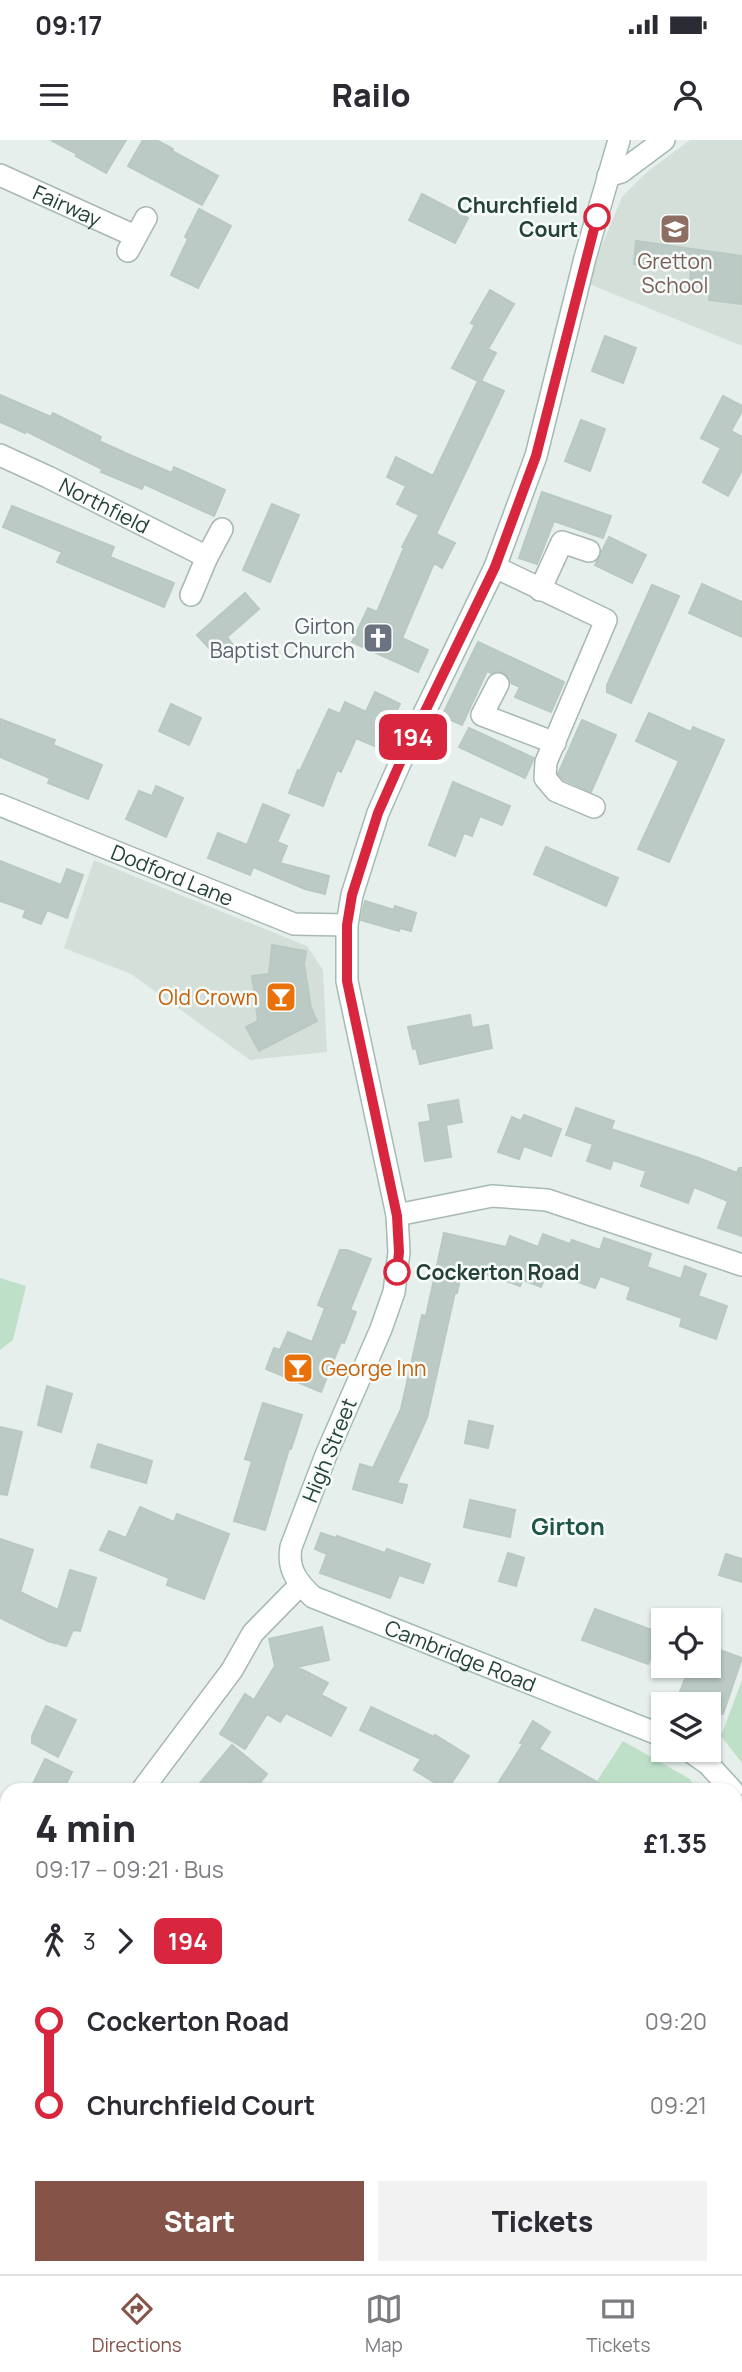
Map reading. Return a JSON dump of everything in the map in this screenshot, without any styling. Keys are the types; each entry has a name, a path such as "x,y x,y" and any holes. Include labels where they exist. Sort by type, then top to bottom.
{"street":[{"path":"608,176 621,172 664,140"},
{"name":"High Street","path":"300,1585 290,1570 290,1547 326,1455 382,1329 394,1292 399,1252 397,1216 347,981 347,925 352,895 378,813 495,567 536,456 617,146"},
{"name":"Fairway","path":"0,175 136,235"},
{"name":"Northfield","path":"0,455 207,557"},
{"path":"191,595 222,529"},
{"path":"540,590 562,542 589,551"},
{"path":"495,567 606,620 546,762 545,778 556,791 594,807"},
{"path":"498,684 481,715 555,743"},
{"name":"Dodford Lane","path":"0,805 295,924 347,925"},
{"path":"397,1216 492,1196 547,1200 742,1265"},
{"path":"147,1783 232,1670 253,1633 300,1585"},
{"name":"Cambridge Road","path":"300,1585 313,1597 651,1731"},
{"path":"705,1762 725,1783"}],"shaded area":[{"name":"Gretton School","path":"690,140 742,140 742,346 589,284 595,262 622,197 647,172"},
{"path":"94,860 307,946 323,970 327,1052 250,1060 131,974 64,948"}],"green space":[{"path":"0,1278 26,1286 13,1340 0,1350"},
{"path":"742,1680 742,1763 721,1736"},
{"path":"623,1741 651,1757 651,1762 660,1762 693,1783 596,1783"}],"building":[{"path":"51,140 126,140 106,173"},
{"path":"143,140 156,140 218,176 202,205 128,166"},
{"path":"422,194 468,218 455,243 409,220"},
{"path":"199,209 231,226 198,288 171,275"},
{"path":"636,241 742,256 742,304 709,300 711,285 690,282 691,270 634,264"},
{"path":"490,290 514,304 488,349 496,353 481,381 504,391 436,534 455,543 442,568 434,563 402,638 428,650 418,672 352,642 368,608 377,612 404,548 402,547 419,515 397,504 406,486 387,477 396,457 433,476 478,381 452,368 475,325 471,323"},
{"path":"605,336 636,348 623,383 592,371"},
{"path":"0,395 51,417 53,413 101,437 99,441 172,473 174,467 225,490 214,516 144,484 142,489 101,472 102,469 26,431 25,433 0,422"},
{"path":"723,396 742,406 731,431 742,437 742,470 728,496 703,482 721,448 701,438"},
{"path":"581,420 605,429 590,471 565,461"},
{"path":"542,492 611,516 603,538 554,521 537,564 519,558"},
{"path":"272,504 299,515 270,582 243,570"},
{"path":"12,506 114,547 110,557 174,583 164,607 57,562 62,552 3,527"},
{"path":"609,537 646,555 632,583 595,565"},
{"path":"702,584 742,602 742,637 689,613"},
{"path":"652,585 679,596 631,703 607,692 607,685"},
{"path":"245,593 259,609 227,637 234,646 219,659 197,635"},
{"path":"478,642 564,682 551,712 515,697 520,687 511,683 505,673 487,671 462,725 442,716"},
{"path":"375,692 400,704 379,748 356,738 341,772 337,770 323,806 289,793 329,709 340,714 345,702 366,712"},
{"path":"171,704 201,718 189,745 159,731"},
{"path":"649,713 691,732 693,727 724,740 669,862 638,849 679,761 636,741"},
{"path":"0,719 55,740 53,745 102,765 88,799 48,783 50,778 0,757"},
{"path":"582,720 616,735 591,792 564,780 558,774"},
{"path":"469,728 534,758 525,778 459,747"},
{"path":"453,782 510,806 502,825 480,816 472,836 464,833 455,856 429,845"},
{"path":"156,786 183,798 166,837 126,819 139,791 152,796"},
{"path":"263,804 289,815 277,842 287,846 280,863 329,876 325,894 305,889 253,867 250,875 208,858 218,833 247,845"},
{"path":"546,847 618,878 606,906 534,874"},
{"path":"0,861 61,885 67,869 83,875 67,918 47,910 41,924 23,917 26,910 0,901"},
{"path":"365,901 394,910 395,906 416,913 411,931 400,928 399,931 361,920"},
{"name":"Old Crown","path":"272,945 306,951 304,964 311,1008 317,1021 259,1051 246,1027 258,1021 252,976 269,974"},
{"path":"470,1015 472,1028 488,1025 492,1048 420,1064 408,1027"},
{"path":"458,1100 462,1122 446,1125 451,1157 425,1161 419,1123 431,1121 428,1105"},
{"path":"576,1108 614,1121 611,1129 737,1173 739,1168 742,1168 742,1236 718,1228 728,1201 694,1187 688,1203 641,1186 646,1171 613,1160 610,1169 587,1161 593,1144 566,1135"},
{"path":"524,1115 561,1129 551,1156 524,1146 519,1159 498,1152 512,1117 521,1121"},
{"path":"444,1233 506,1247 510,1236 538,1247 543,1234 570,1244 572,1240 600,1250 604,1238 651,1254 647,1267 681,1279 685,1266 706,1274 698,1296 727,1306 716,1339 680,1326 682,1318 627,1299 631,1287 600,1276 595,1288 547,1271 541,1287 523,1280 520,1286 463,1266 427,1418 397,1483 407,1485 402,1503 353,1489 360,1464 373,1468 401,1409 422,1315 426,1316"},
{"path":"340,1250 371,1259 350,1310 356,1312 321,1392 266,1369 274,1348 280,1350 288,1332 312,1342 325,1308 318,1305"},
{"path":"47,1386 72,1394 61,1432 38,1425"},
{"path":"263,1403 302,1415 265,1530 234,1521 252,1461 245,1459"},
{"path":"469,1421 493,1426 488,1448 465,1443"},
{"path":"0,1427 22,1432 7,1495 0,1494"},
{"path":"98,1444 152,1461 146,1483 91,1467"},
{"path":"470,1500 515,1510 510,1537 464,1527"},
{"path":"140,1507 174,1522 177,1514 229,1534 204,1599 167,1585 169,1578 100,1550 109,1531 126,1538"},
{"path":"321,1533 385,1553 387,1549 430,1564 423,1583 399,1575 390,1598 320,1573 327,1554 315,1549"},
{"path":"0,1539 33,1550 20,1592 58,1610 70,1570 96,1578 80,1631 73,1630 66,1646 48,1641 0,1618"},
{"path":"508,1553 524,1558 516,1586 499,1581"},
{"path":"726,1554 742,1559 742,1582 719,1575"},
{"path":"595,1609 651,1630 651,1656 648,1664 582,1640"},
{"path":"322,1627 329,1660 297,1667 328,1683 321,1695 346,1708 331,1736 286,1713 280,1722 267,1714 245,1749 220,1734 245,1694 254,1700 275,1666 269,1639"},
{"path":"721,1650 742,1658 723,1714 721,1692 680,1692 685,1678 721,1678"},
{"path":"46,1706 76,1720 58,1757 32,1743 32,1736"},
{"path":"371,1707 434,1737 435,1735 469,1756 452,1783 435,1783 414,1770 421,1759 360,1730"},
{"path":"533,1721 550,1732 539,1749 599,1783 498,1783 523,1744 520,1743"},
{"path":"232,1745 267,1774 260,1783 200,1783"},
{"path":"45,1759 72,1772 66,1783 33,1783"}],"bus line":[{"name":"194","path":"397,1272 397,1216 347,981 347,925 352,895 378,813 495,567 536,456 597,217"}],"place":[{"name":"Churchfield Court","path":"597,217"},
{"name":"Gretton School","path":"675,229"},
{"name":"Girton Baptist Church","path":"378,638"},
{"name":"Old Crown","path":"281,997"},
{"name":"Cockerton Road","path":"397,1272"},
{"name":"George Inn","path":"298,1368"}],"district":[{"name":"Girton","path":"568,1525"}]}
